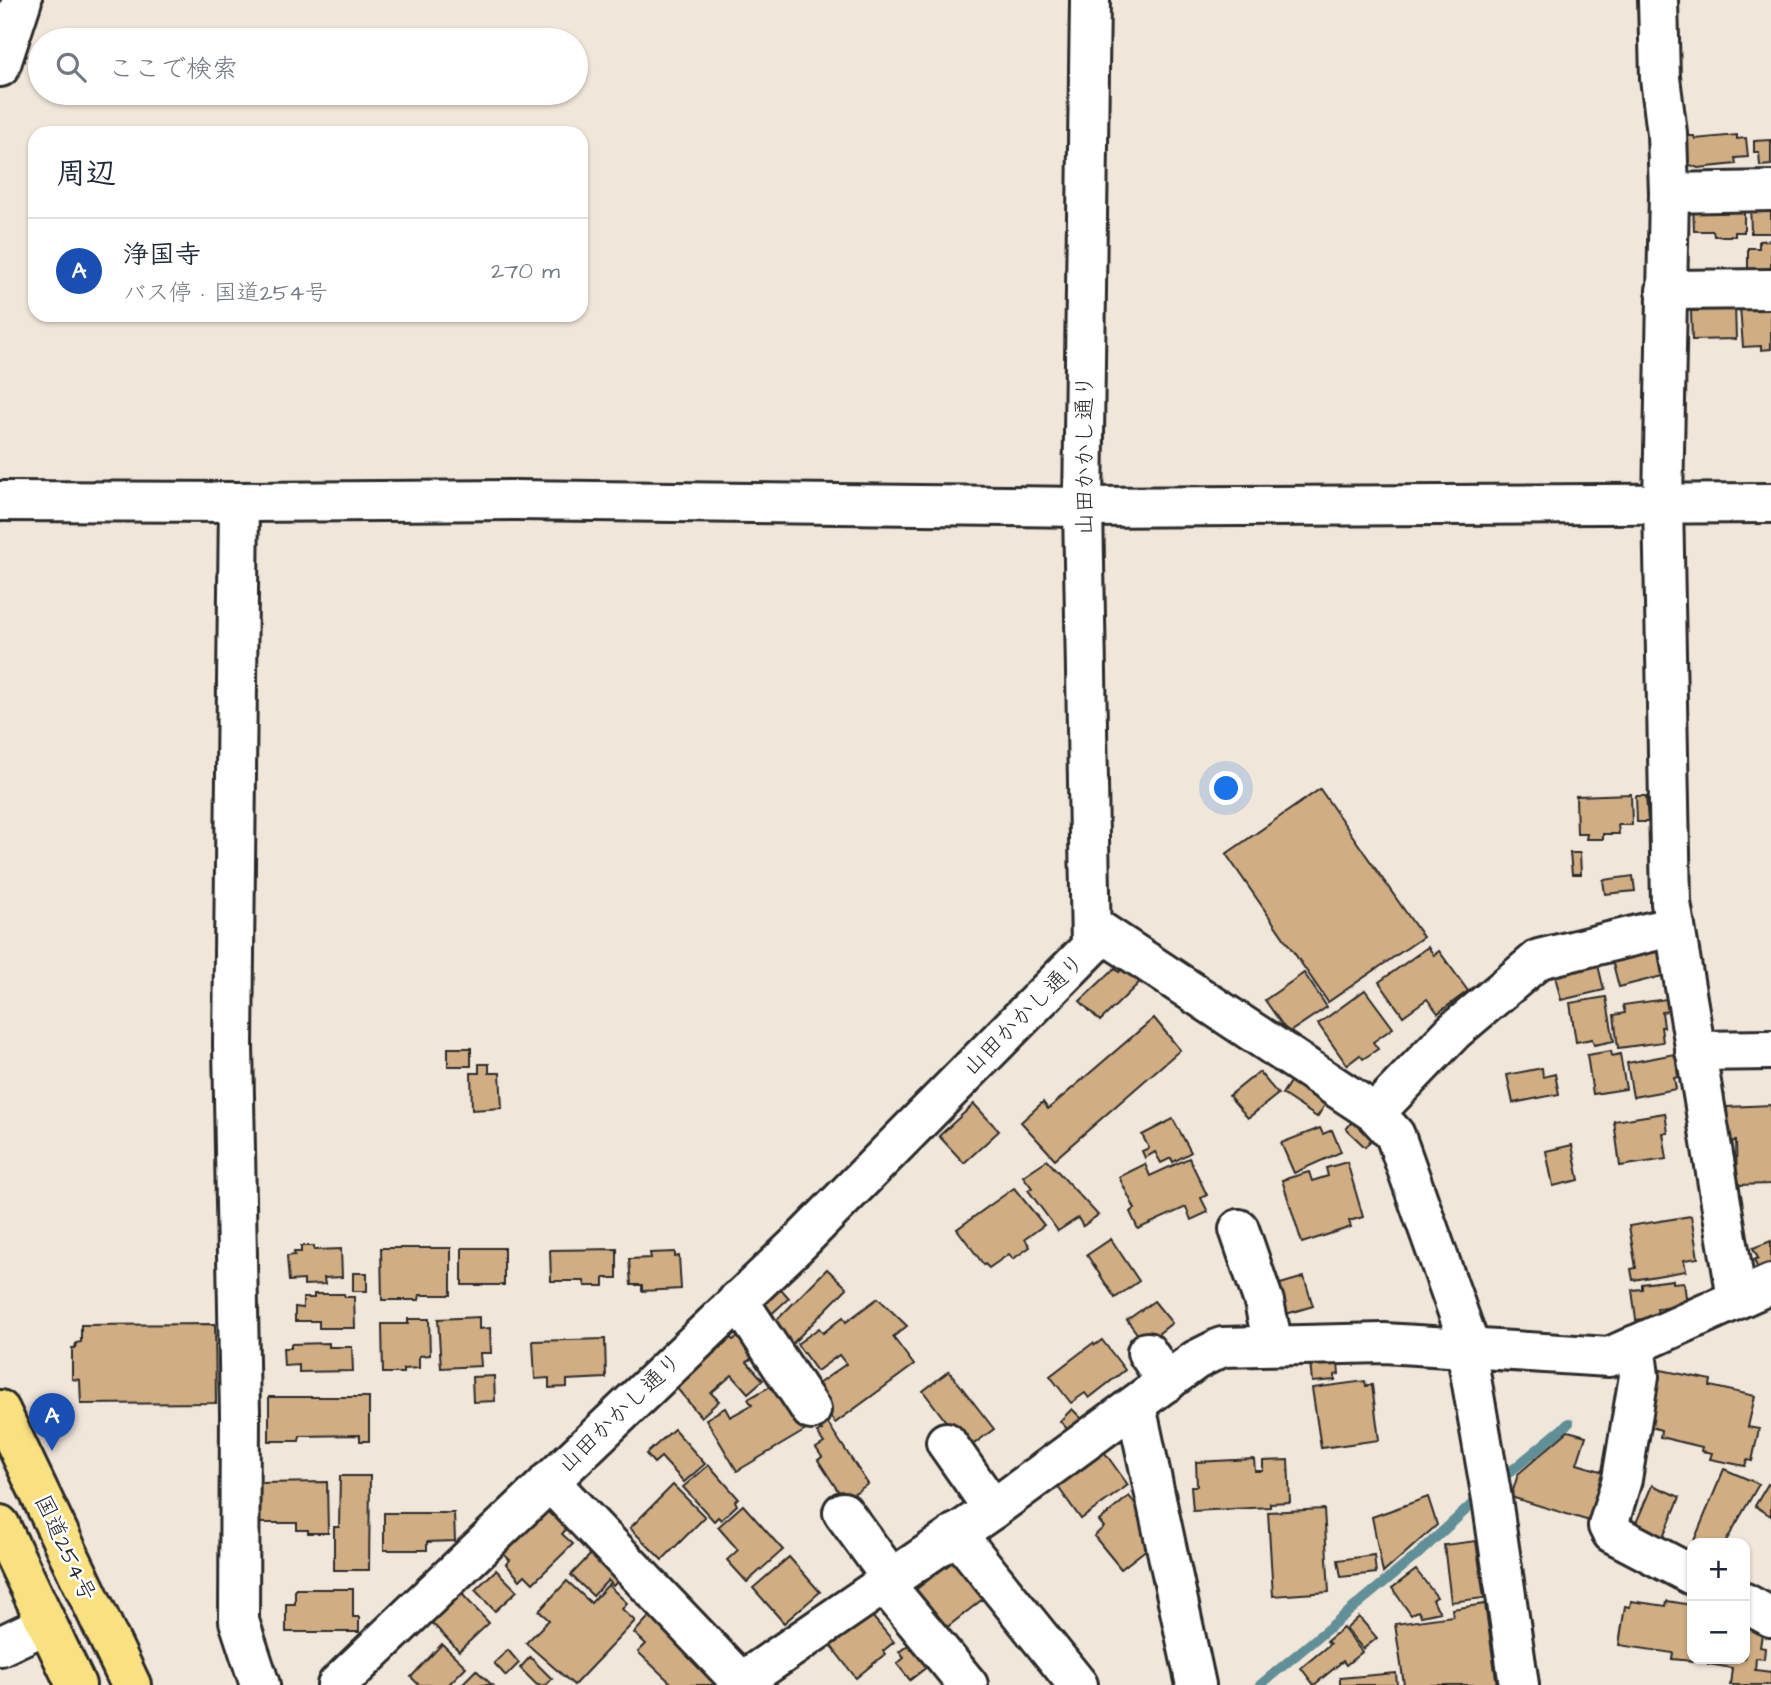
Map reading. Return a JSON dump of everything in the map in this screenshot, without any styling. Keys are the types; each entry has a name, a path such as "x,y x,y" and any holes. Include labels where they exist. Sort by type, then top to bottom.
{"highway":[{"name":"国道254号","path":"0,1410 131,1685"},
{"path":"0,1525 76,1685"}],"street":[{"path":"0,67 22,0"},
{"name":"山田かかし通り","path":"337,1685 800,1242 1091,947 1083,507 1090,0"},
{"path":"550,1481 739,1684 993,1509 1136,1406 1157,1367 1196,1360 1222,1348 1273,1345 1384,1343 1609,1357 1754,1291 1695,1051 1671,903 1663,503 1669,193 1667,133 1660,78 1658,0"},
{"path":"1669,193 1771,191"},
{"path":"1666,290 1771,289"},
{"path":"0,501 515,500 1083,507 1771,503"},
{"path":"239,502 233,1045 240,1414 239,1621 260,1685"},
{"path":"1091,925 1375,1112 1395,1135 1469,1349 1519,1685"},
{"path":"1375,1112 1454,1031 1539,959 1675,926"},
{"path":"1695,1051 1771,1050"},
{"path":"1239,1229 1264,1301 1273,1345"},
{"path":"738,1300 811,1410"},
{"path":"1635,1345 1639,1377 1622,1479 1608,1526 1612,1533 1687,1572"},
{"path":"1136,1406 1196,1685"},
{"path":"946,1442 993,1509"},
{"path":"843,1512 888,1580 968,1685"},
{"path":"956,1534 1078,1685"},
{"path":"1750,1606 1771,1617"},
{"path":"0,1646 46,1624"}],"building":[{"path":"1737,135 1737,139 1746,138 1748,157 1735,158 1736,164 1698,168 1685,163 1685,136 1694,136 1695,139"},
{"path":"1771,140 1771,165 1760,166 1759,152 1754,152 1754,141"},
{"path":"1744,201 1744,232 1735,232 1735,236 1714,236 1713,231 1694,231 1693,202"},
{"path":"1771,202 1771,233 1751,233 1750,203"},
{"path":"1771,240 1771,272 1748,273 1748,248 1759,248 1759,241"},
{"path":"1708,305 1735,305 1736,339 1692,340 1691,311 1709,310"},
{"path":"1771,306 1771,349 1761,350 1761,346 1743,347 1740,307"},
{"path":"1320,789 1423,937 1328,1002 1226,854"},
{"path":"1631,794 1632,825 1618,825 1619,834 1603,834 1603,839 1586,839 1587,834 1577,834 1576,796"},
{"path":"1636,796 1646,796 1648,822 1637,822"},
{"path":"1570,853 1580,853 1581,874 1572,874"},
{"path":"1633,876 1635,891 1605,894 1603,880"},
{"path":"1651,941 1654,951 1660,950 1666,975 1619,987 1610,952"},
{"path":"1428,947 1434,955 1439,951 1468,991 1438,1013 1427,999 1403,1016 1379,982"},
{"path":"1596,957 1604,990 1561,1000 1553,968"},
{"path":"1127,964 1142,980 1100,1021 1080,1001 1115,968 1119,972"},
{"path":"1304,973 1327,1007 1288,1033 1265,1000"},
{"path":"1365,990 1393,1028 1373,1042 1378,1049 1363,1059 1360,1055 1347,1065 1318,1024"},
{"path":"1606,997 1614,1041 1594,1045 1592,1039 1576,1042 1570,1003"},
{"path":"1666,999 1668,1011 1662,1012 1663,1042 1618,1048 1614,1015 1625,1013 1623,1005"},
{"path":"1154,1018 1180,1050 1055,1159 1021,1122 1043,1102 1048,1109"},
{"path":"448,1048 471,1048 471,1066 448,1066"},
{"path":"1611,1051 1612,1056 1620,1054 1626,1089 1593,1094 1587,1055"},
{"path":"1675,1054 1678,1077 1674,1078 1676,1089 1633,1097 1627,1063"},
{"path":"479,1064 489,1064 489,1073 500,1073 502,1108 472,1110 471,1073 479,1073"},
{"path":"1542,1068 1543,1077 1555,1074 1559,1094 1513,1103 1507,1075"},
{"path":"1259,1072 1278,1094 1248,1118 1229,1096"},
{"path":"1294,1076 1329,1099 1317,1117 1282,1094"},
{"path":"974,1104 999,1131 964,1163 939,1136"},
{"path":"1771,1105 1771,1184 1737,1185 1736,1141 1728,1142 1727,1107"},
{"path":"1665,1113 1668,1133 1663,1133 1667,1159 1620,1166 1614,1121"},
{"path":"1359,1114 1378,1132 1365,1147 1346,1129"},
{"path":"1173,1119 1191,1152 1173,1162 1171,1158 1161,1163 1155,1152 1145,1158 1142,1151 1149,1148 1142,1135"},
{"path":"1320,1128 1323,1134 1332,1130 1341,1152 1294,1173 1281,1143"},
{"path":"1572,1145 1579,1180 1553,1186 1546,1151"},
{"path":"1189,1158 1207,1195 1201,1198 1208,1212 1191,1220 1186,1207 1138,1229 1130,1212 1135,1209 1119,1177 1145,1164 1150,1176"},
{"path":"1047,1160 1098,1215 1083,1226 1078,1218 1058,1231 1028,1190 1032,1188 1023,1176"},
{"path":"1347,1162 1363,1217 1349,1221 1351,1227 1302,1243 1282,1180 1309,1172 1312,1181 1328,1176 1326,1168"},
{"path":"1014,1188 1044,1225 1025,1239 1030,1247 1013,1259 1009,1254 989,1268 957,1229"},
{"path":"1691,1216 1698,1258 1684,1260 1686,1271 1633,1280 1631,1269 1636,1268 1629,1226"},
{"path":"1111,1239 1139,1281 1115,1298 1087,1255"},
{"path":"1771,1241 1771,1272 1761,1276 1754,1260 1758,1258 1753,1248"},
{"path":"301,1246 314,1246 314,1250 341,1249 342,1277 324,1278 325,1284 304,1285 304,1280 289,1281 287,1256 301,1252"},
{"path":"381,1248 451,1248 451,1295 420,1295 419,1300 382,1300"},
{"path":"462,1248 504,1248 504,1285 462,1285"},
{"path":"617,1249 617,1278 604,1278 604,1286 585,1286 584,1281 551,1281 550,1250"},
{"path":"675,1252 675,1257 679,1256 681,1289 642,1291 642,1285 631,1285 629,1259 651,1258 650,1253"},
{"path":"827,1269 847,1288 790,1346 770,1327"},
{"path":"353,1273 367,1273 367,1291 353,1291"},
{"path":"1304,1277 1313,1306 1286,1314 1277,1285"},
{"path":"1673,1280 1673,1283 1684,1282 1687,1305 1657,1309 1659,1317 1636,1320 1632,1290 1642,1289 1642,1284"},
{"path":"781,1289 789,1298 766,1319 758,1310"},
{"path":"314,1294 344,1294 345,1297 354,1297 355,1328 319,1328 319,1321 295,1321 295,1307 303,1308 303,1298 314,1298"},
{"path":"878,1298 907,1326 893,1337 914,1365 835,1423 822,1405 815,1386 846,1364 839,1355 817,1371 797,1344 819,1328 823,1333 843,1317 846,1322"},
{"path":"1154,1301 1172,1323 1145,1344 1127,1320"},
{"path":"479,1317 479,1329 490,1328 491,1353 480,1353 481,1366 441,1368 438,1319"},
{"path":"408,1319 429,1319 430,1355 419,1356 419,1368 403,1369 403,1373 383,1373 382,1324 408,1324"},
{"path":"215,1324 216,1403 81,1404 80,1380 72,1379 72,1348 81,1342 81,1325"},
{"path":"738,1337 754,1356 747,1362 763,1380 748,1393 732,1375 711,1393 719,1401 701,1417 675,1386 731,1338 733,1340"},
{"path":"605,1339 606,1378 567,1380 567,1387 549,1388 549,1378 535,1379 533,1341"},
{"path":"1102,1340 1125,1370 1089,1398 1085,1393 1071,1403 1050,1376 1093,1343 1095,1345"},
{"path":"329,1343 329,1347 352,1347 353,1371 299,1372 299,1365 284,1366 283,1348 291,1348 291,1344"},
{"path":"1310,1362 1338,1363 1339,1374 1335,1375 1335,1380 1312,1382"},
{"path":"1661,1370 1711,1380 1710,1386 1755,1396 1748,1427 1759,1429 1752,1461 1747,1460 1745,1466 1710,1459 1712,1453 1701,1451 1702,1447 1660,1437 1661,1430 1648,1426"},
{"path":"949,1371 994,1429 967,1449 923,1391"},
{"path":"494,1376 495,1401 473,1402 472,1377"},
{"path":"1365,1381 1366,1386 1372,1385 1379,1440 1321,1448 1312,1388"},
{"path":"778,1382 806,1430 737,1471 706,1419 725,1408 730,1417 752,1405 748,1399"},
{"path":"269,1397 369,1397 369,1441 360,1441 360,1435 300,1436 299,1441 269,1441"},
{"path":"1072,1409 1084,1421 1076,1430 1072,1426 1068,1430 1060,1421"},
{"path":"823,1416 868,1484 844,1500 818,1460 822,1457 816,1448 824,1443 817,1433 822,1430 815,1421"},
{"path":"674,1429 705,1464 684,1482 661,1457 654,1463 646,1454"},
{"path":"1568,1431 1586,1436 1577,1464 1611,1474 1596,1523 1511,1497 1518,1474"},
{"path":"1100,1446 1128,1485 1081,1519 1053,1480"},
{"path":"1254,1459 1255,1471 1263,1471 1263,1461 1288,1460 1290,1502 1270,1503 1270,1507 1193,1511 1191,1486 1197,1486 1196,1462"},
{"path":"709,1465 738,1498 735,1501 737,1505 721,1520 718,1517 714,1521 683,1487"},
{"path":"1724,1469 1759,1484 1728,1538 1695,1538"},
{"path":"340,1476 370,1476 369,1570 334,1570 334,1527 339,1527"},
{"path":"327,1482 328,1533 297,1530 297,1523 258,1523 258,1483"},
{"path":"1768,1484 1771,1486 1771,1516 1755,1506"},
{"path":"673,1485 705,1517 662,1560 630,1528"},
{"path":"1652,1485 1680,1497 1662,1540 1634,1528"},
{"path":"1129,1496 1143,1514 1138,1518 1154,1537 1152,1545 1121,1569 1094,1536 1104,1527 1099,1521"},
{"path":"1428,1497 1437,1525 1383,1573 1372,1517"},
{"path":"743,1505 783,1550 747,1582 727,1560 738,1550 718,1527"},
{"path":"545,1509 552,1516 555,1514 568,1527 562,1534 573,1544 533,1583 525,1575 520,1580 506,1564 510,1560 501,1552"},
{"path":"1324,1509 1329,1592 1273,1596 1268,1512"},
{"path":"384,1513 454,1513 455,1541 427,1542 427,1550 384,1550"},
{"path":"1476,1541 1484,1598 1451,1602 1444,1545"},
{"path":"595,1550 623,1576 613,1586 608,1580 593,1596 571,1575"},
{"path":"1374,1555 1376,1573 1341,1577 1338,1560"},
{"path":"789,1557 820,1592 784,1623 753,1588"},
{"path":"957,1558 984,1598 941,1632 910,1594"},
{"path":"496,1570 517,1591 495,1611 475,1590"},
{"path":"1416,1570 1437,1597 1432,1600 1440,1612 1421,1616 1418,1611 1411,1615 1392,1588"},
{"path":"567,1581 591,1603 608,1585 627,1603 622,1609 635,1621 574,1685 526,1643 549,1620 539,1611"},
{"path":"295,1589 353,1589 353,1617 359,1617 359,1632 286,1632 286,1604 295,1604"},
{"path":"462,1594 489,1623 459,1651 431,1622"},
{"path":"1631,1601 1666,1606 1667,1601 1687,1604 1687,1660 1672,1659 1673,1653 1619,1645 1625,1606 1630,1607"},
{"path":"1485,1604 1497,1685 1404,1685 1395,1624 1453,1616 1452,1609"},
{"path":"657,1608 719,1676 712,1685 673,1685 638,1652 646,1644 634,1633"},
{"path":"872,1616 894,1642 883,1651 885,1654 856,1678 828,1642"},
{"path":"1359,1617 1377,1638 1363,1649 1346,1629"},
{"path":"1750,1626 1763,1628 1760,1647 1765,1648 1764,1659 1756,1658 1755,1670 1771,1672 1771,1685 1730,1685 1732,1668 1708,1664 1750,1664"},
{"path":"1343,1628 1362,1652 1346,1665 1343,1661 1314,1685 1301,1668 1330,1644 1327,1641"},
{"path":"915,1640 932,1663 910,1680 897,1664 904,1658 899,1652"},
{"path":"442,1644 466,1667 448,1685 419,1685 411,1677"},
{"path":"508,1650 519,1663 506,1676 494,1663"},
{"path":"530,1657 552,1679 546,1685 537,1685 520,1668"},
{"path":"476,1670 492,1685 461,1685"},
{"path":"1396,1673 1397,1685 1340,1685 1340,1678"}],"waterway":[{"path":"1499,1481 1569,1423"},
{"path":"1260,1685 1416,1556 1482,1495"}],"place":[{"name":"浄国寺","path":"52,1451"}]}
